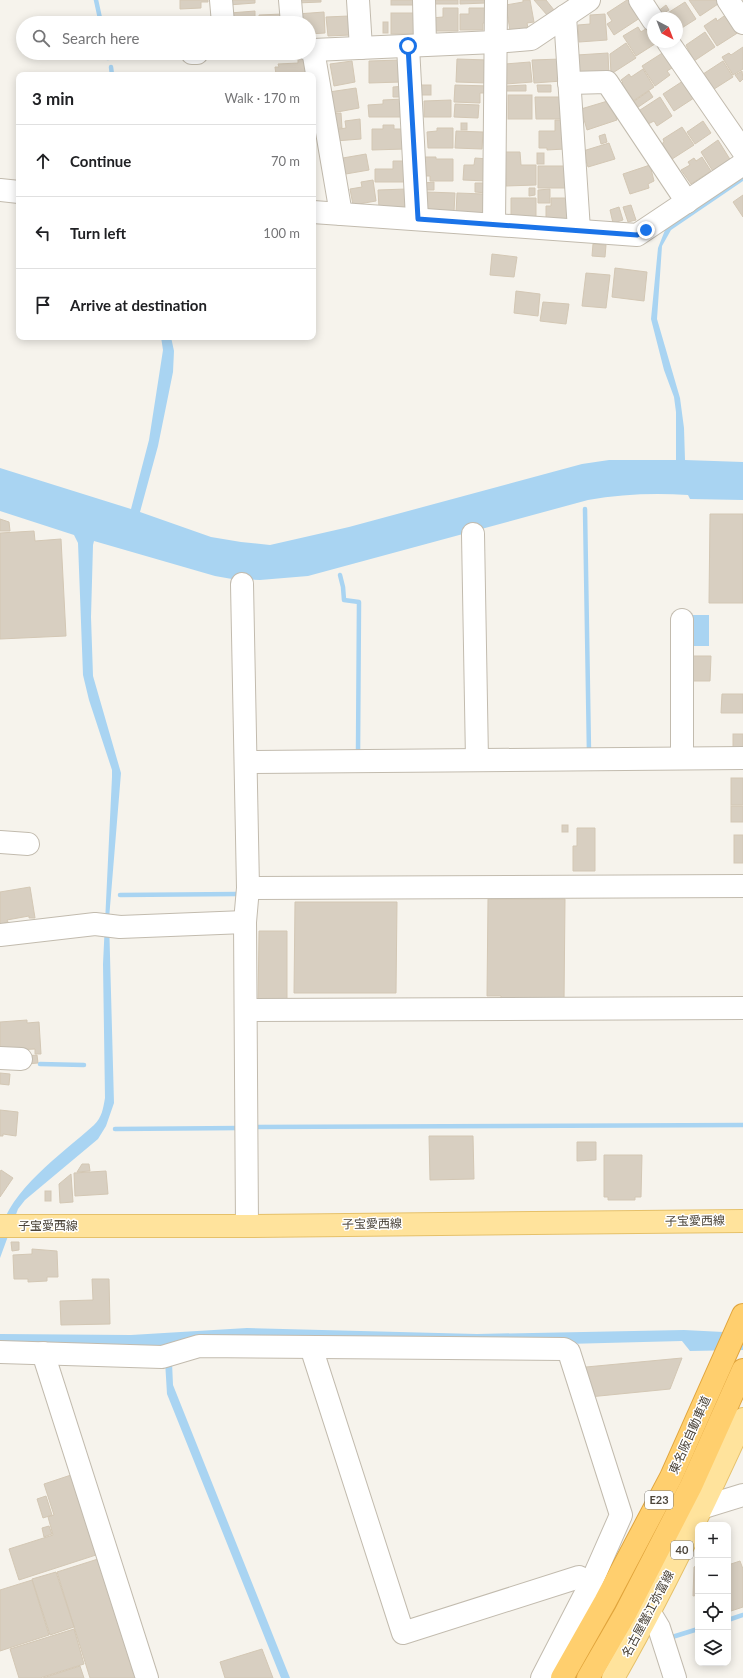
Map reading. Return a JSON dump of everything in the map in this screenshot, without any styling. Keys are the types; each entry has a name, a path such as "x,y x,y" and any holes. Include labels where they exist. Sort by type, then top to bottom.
{"highway":[{"name":"東名阪自動車道","path":"562,1678 605,1602 671,1477 743,1315"},
{"name":"東名阪自動車道","path":"588,1678 625,1614 691,1486 743,1370"}],"main road":[{"name":"子宝愛西線","path":"8,1226 247,1226 743,1221"},
{"name":"名古屋蟹江弥富線","path":"613,1678 650,1613 704,1507 743,1419"}],"street":[{"path":"221,0 222,16"},
{"path":"290,0 291,16"},
{"path":"358,0 360,48"},
{"path":"418,219 417,46 424,0"},
{"path":"494,224 496,0"},
{"path":"316,50 417,46 531,39 589,0"},
{"path":"640,0 648,12"},
{"path":"728,0 743,23"},
{"path":"565,16 579,230"},
{"path":"672,48 743,151"},
{"path":"313,60 315,72"},
{"path":"316,77 341,214"},
{"path":"569,83 607,82 687,202"},
{"path":"316,212 637,235 743,164"},
{"path":"0,190 16,192"},
{"path":"473,534 477,760"},
{"path":"242,584 248,888 245,922 247,1226"},
{"path":"682,620 682,758"},
{"path":"246,762 743,758"},
{"path":"0,842 28,844"},
{"path":"248,888 743,886"},
{"path":"0,935 106,926 245,922"},
{"path":"246,1010 743,1008"},
{"path":"0,1352 162,1357 199,1346 564,1349 569,1352 622,1515 592,1583 542,1678"},
{"path":"311,1347 404,1633 579,1577 592,1583"},
{"path":"43,1353 147,1678"},
{"path":"704,1507 743,1495"},
{"path":"650,1613 659,1628 675,1678"}],"water":[{"path":"743,174 743,181 671,230 662,246 657,319 680,398 684,428 685,460 743,462 743,500 690,499 688,495 663,494 638,494 600,498 308,576 260,580 232,579 215,576 94,541 91,617 93,676 121,773 109,919 114,1103 106,1126 98,1139 25,1200 18,1209 0,1258 0,1233 5,1217 14,1202 38,1174 97,1122 104,1106 103,964 112,770 89,700 83,675 78,543 74,535 0,511 0,468 131,509 149,440 163,350 161,340 172,340 174,351 173,372 158,446 140,512 211,537 270,545 349,527 582,464 609,460 676,460 676,412 674,397 664,370 651,319 658,248 667,225"},
{"path":"690,615 709,615 709,646 690,646"},
{"path":"247,1328 477,1334 684,1330 743,1333 743,1350 690,1351 682,1341 566,1344 201,1340 172,1362 173,1385 290,1678 281,1678 167,1394 165,1361 0,1346 0,1334 131,1335"}],"building":[{"path":"180,0 208,0 208,2 201,2 201,8 180,9"},
{"path":"228,0 255,0 255,3 228,5"},
{"path":"296,0 321,0 321,2 296,3"},
{"path":"391,0 418,0 418,5 391,5"},
{"path":"433,0 458,0 458,4 433,4"},
{"path":"460,0 486,0 486,3 460,4"},
{"path":"523,0 530,0 534,22 527,23 528,28 510,31 506,5 523,2"},
{"path":"534,0 546,0 554,10 547,15"},
{"path":"627,0 633,0 643,16 614,35 607,24 612,21 607,13"},
{"path":"689,0 716,0 718,4 700,16"},
{"path":"685,2 696,19 683,27 683,12 669,12"},
{"path":"666,5 669,10 666,12 657,12"},
{"path":"443,8 458,8 458,31 431,31 431,18 443,17"},
{"path":"469,8 487,8 488,23 483,23 483,30 460,30 460,14 469,14"},
{"path":"255,11 255,16 230,16 230,13"},
{"path":"324,12 325,33 316,34 316,16 297,16 297,14"},
{"path":"391,13 414,13 414,34 391,34"},
{"path":"283,14 283,16 259,16"},
{"path":"605,14 607,40 579,42 578,25 590,24 590,15"},
{"path":"727,14 739,32 717,46 704,26 716,18 717,21"},
{"path":"349,16 351,35 328,36 326,17"},
{"path":"383,22 388,22 388,33 383,33"},
{"path":"638,27 641,32 647,28 647,48 649,48 636,56 623,36"},
{"path":"705,32 715,47 694,61 686,45"},
{"path":"626,43 636,58 611,74 610,54"},
{"path":"743,47 743,69 733,75 722,57 729,53 731,55"},
{"path":"667,50 677,65 667,71 670,75 655,86 642,66"},
{"path":"608,53 609,76 578,77 577,55"},
{"path":"457,59 488,60 487,83 456,82"},
{"path":"561,59 562,81 534,83 532,60"},
{"path":"298,60 308,60 309,72 276,72 275,67 279,67 278,64 298,63"},
{"path":"401,60 401,82 369,83 369,61"},
{"path":"352,61 355,82 334,86 330,64"},
{"path":"723,61 733,77 711,91 700,76"},
{"path":"530,62 532,82 506,84 505,64"},
{"path":"643,69 654,87 630,103 618,85 623,82 621,80 629,74 631,77"},
{"path":"742,71 743,79 740,82 735,75"},
{"path":"686,79 697,96 674,111 663,94"},
{"path":"419,85 431,85 431,95 419,95"},
{"path":"455,85 489,86 489,93 480,93 480,103 454,102"},
{"path":"526,85 526,91 506,91 506,86"},
{"path":"537,85 551,85 551,92 538,92"},
{"path":"406,86 406,97 393,97 393,87"},
{"path":"356,88 359,108 332,113 329,92"},
{"path":"649,91 653,97 634,110 630,104"},
{"path":"508,95 532,95 532,119 508,119"},
{"path":"535,97 562,97 562,119 536,119"},
{"path":"660,97 672,116 657,126 654,121 648,124 646,120 643,122 637,112"},
{"path":"403,99 404,117 369,117 368,105 383,104 383,100"},
{"path":"451,100 451,117 424,117 424,101"},
{"path":"611,100 617,120 587,130 581,109"},
{"path":"455,104 479,105 478,118 454,117"},
{"path":"341,113 342,128 331,129 329,114"},
{"path":"360,119 361,139 335,141 333,130 346,128 345,121"},
{"path":"555,120 566,120 565,149 547,150 547,148 539,148 539,131 555,131"},
{"path":"703,121 711,133 695,144 687,132"},
{"path":"461,123 467,123 467,130 461,130"},
{"path":"383,125 394,125 394,129 404,129 405,149 372,150 372,129 383,129"},
{"path":"682,127 694,145 669,161 659,146 664,142 663,139"},
{"path":"437,128 453,128 453,148 428,148 427,132 437,131"},
{"path":"456,131 483,132 482,149 455,148"},
{"path":"605,134 607,142 601,144 599,136"},
{"path":"718,140 731,161 714,173 701,152"},
{"path":"609,143 615,159 588,167 583,151"},
{"path":"505,152 520,152 521,165 536,165 536,185 506,186"},
{"path":"537,153 544,153 544,164 537,164"},
{"path":"366,154 369,170 340,175 337,159"},
{"path":"425,157 436,157 436,159 453,159 453,181 430,181 430,176 426,176"},
{"path":"702,157 711,171 691,184 681,170 690,165 688,162 694,158 696,161"},
{"path":"475,158 488,159 487,181 463,180 464,165 474,165"},
{"path":"393,161 406,161 406,182 375,182 375,169 393,169"},
{"path":"650,165 654,181 648,184 649,188 630,194 623,174"},
{"path":"538,166 566,166 569,188 538,188"},
{"path":"373,180 376,201 353,205 350,189 362,187 361,182"},
{"path":"434,182 434,190 423,190 423,183"},
{"path":"475,183 488,183 487,193 475,192"},
{"path":"529,188 535,188 535,195 529,196"},
{"path":"406,189 406,208 379,208 378,190"},
{"path":"550,189 550,203 538,203 538,190"},
{"path":"427,192 455,193 454,212 426,211"},
{"path":"457,193 484,194 483,215 456,213"},
{"path":"743,195 743,217 733,202"},
{"path":"511,198 536,198 536,219 511,220"},
{"path":"551,198 570,198 570,222 546,222 546,206 551,206"},
{"path":"631,205 636,220 628,222 623,207"},
{"path":"619,207 623,220 613,223 610,210"},
{"path":"593,244 606,245 605,257 592,256"},
{"path":"492,254 517,257 514,277 490,275"},
{"path":"615,268 647,272 644,301 612,297"},
{"path":"586,273 610,275 606,308 582,306"},
{"path":"516,291 540,294 538,316 514,313"},
{"path":"543,302 569,304 566,324 540,321"},
{"path":"710,514 743,514 743,603 709,603"},
{"path":"0,519 9,522 10,531 0,531"},
{"path":"34,531 35,541 61,539 66,636 0,639 0,533"},
{"path":"686,656 711,656 710,681 686,681"},
{"path":"722,694 743,694 743,713 721,713"},
{"path":"733,734 743,734 743,752 733,752"},
{"path":"731,778 743,778 743,805 731,805"},
{"path":"731,806 743,806 743,822 731,822"},
{"path":"562,825 568,825 568,832 562,832"},
{"path":"577,828 595,828 595,871 573,871 573,846 577,846"},
{"path":"734,835 743,835 743,863 734,863"},
{"path":"30,887 35,918 29,918 29,916 7,920 8,922 4,923 5,925 0,926 0,892"},
{"path":"488,899 565,899 564,1003 501,1003 501,996 487,996"},
{"path":"295,902 397,902 396,993 294,993"},
{"path":"259,931 287,931 287,1005 258,1004"},
{"path":"27,1020 27,1023 39,1022 41,1054 35,1054 35,1049 13,1050 0,1055 0,1022"},
{"path":"37,1055 38,1063 26,1064 25,1056"},
{"path":"0,1073 10,1074 9,1085 0,1084"},
{"path":"0,1110 18,1112 16,1136 3,1134 3,1136 0,1136"},
{"path":"429,1136 473,1136 474,1179 430,1180"},
{"path":"577,1142 596,1142 596,1160 577,1161"},
{"path":"604,1155 642,1155 641,1197 635,1197 635,1200 608,1200 608,1197 604,1197"},
{"path":"82,1164 89,1164 90,1171 77,1172"},
{"path":"1,1170 13,1178 0,1197 0,1172"},
{"path":"106,1171 108,1194 75,1196 74,1173"},
{"path":"71,1174 73,1202 60,1203 59,1184"},
{"path":"45,1191 51,1191 51,1201 45,1201"},
{"path":"11,1242 19,1242 19,1250 12,1251"},
{"path":"32,1249 57,1251 58,1277 47,1277 47,1281 28,1282 28,1279 14,1279 13,1255 32,1254"},
{"path":"92,1279 109,1279 110,1324 61,1325 60,1301 93,1300"},
{"path":"682,1358 670,1389 589,1397 586,1367"},
{"path":"71,1475 96,1555 19,1580 9,1549 53,1535 48,1517 54,1515 44,1484"},
{"path":"46,1496 52,1515 43,1518 37,1499"},
{"path":"49,1526 52,1534 44,1537 42,1528"},
{"path":"98,1559 136,1678 90,1678 57,1572"},
{"path":"740,1561 743,1569 743,1607 731,1611 731,1594 731,1564"},
{"path":"694,1567 695,1596 693,1596"},
{"path":"56,1572 74,1627 50,1635 32,1579"},
{"path":"32,1580 49,1635 0,1651 0,1590"},
{"path":"74,1629 84,1664 40,1678 19,1678 10,1649"},
{"path":"262,1649 273,1678 225,1678 220,1662"},
{"path":"80,1666 84,1678 43,1678"}],"waterway":[{"path":"96,0 99,16"},
{"path":"111,67 112,72"},
{"path":"585,509 589,753"},
{"path":"340,575 344,600 359,602 358,754"},
{"path":"120,895 238,894"},
{"path":"40,1064 84,1065"},
{"path":"254,1127 743,1125"},
{"path":"115,1129 241,1128"},
{"path":"731,1619 743,1615"},
{"path":"669,1638 695,1630"}],"route":[{"path":"408,46 418,219 637,235 646,230"}]}
